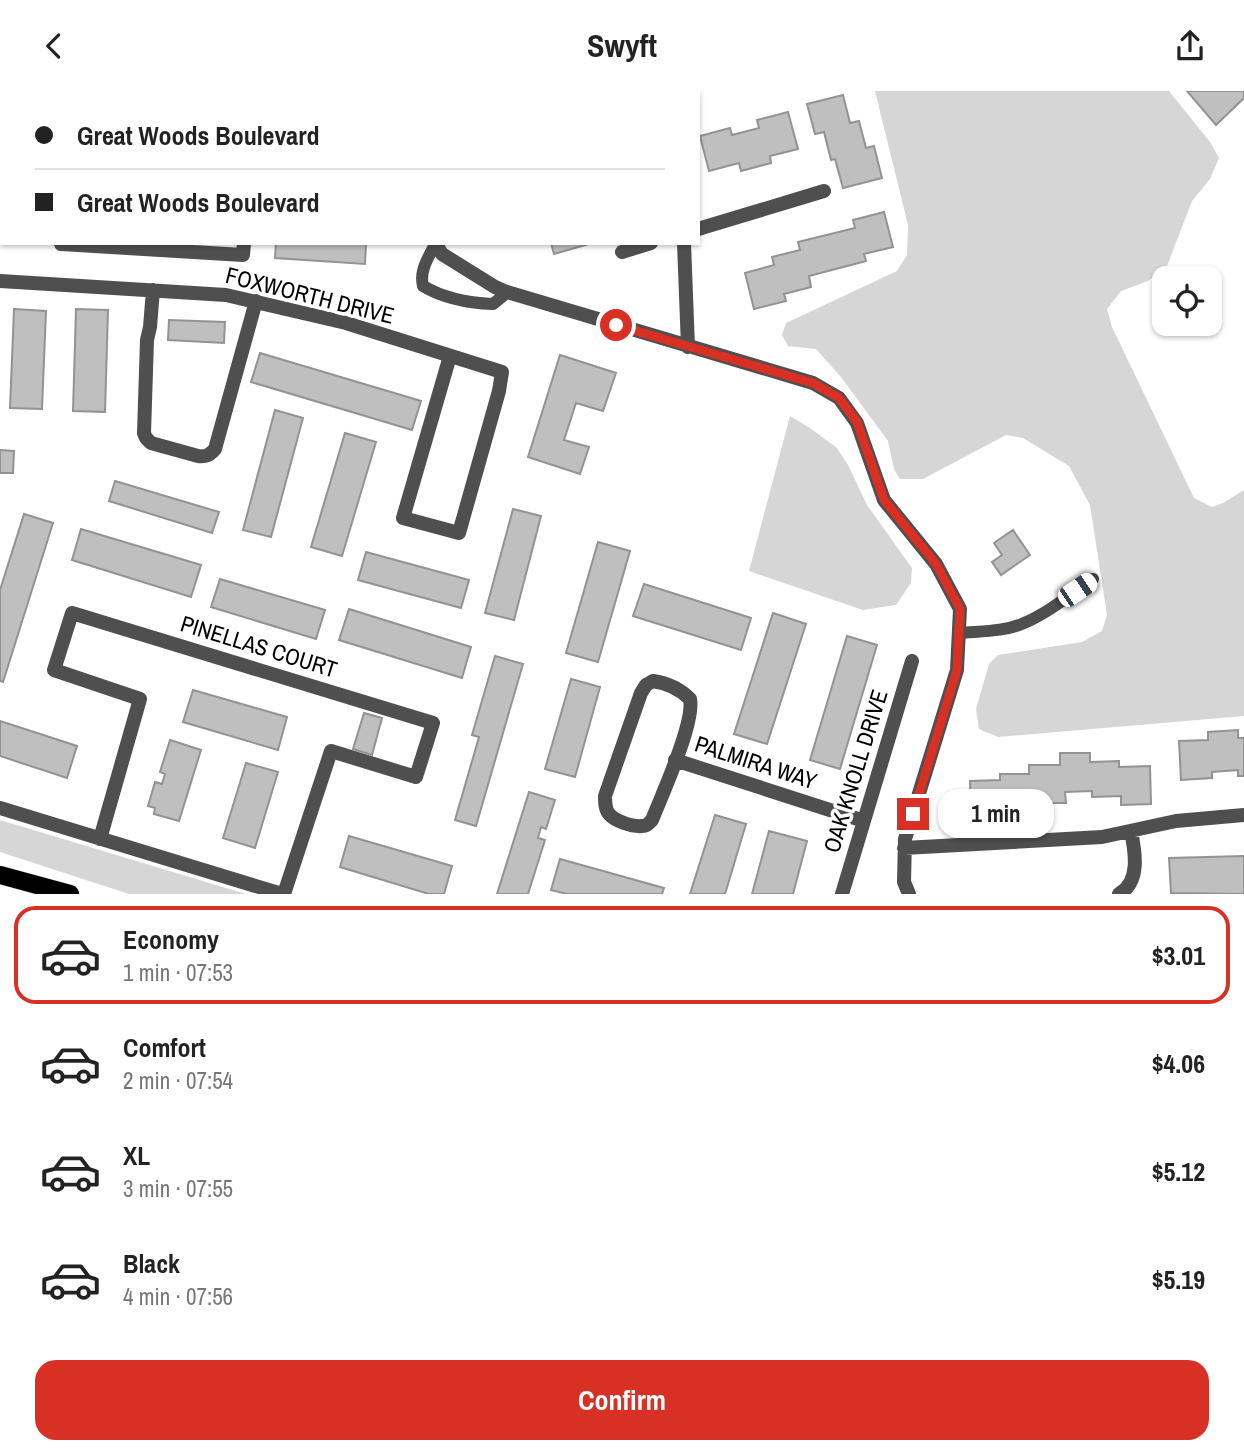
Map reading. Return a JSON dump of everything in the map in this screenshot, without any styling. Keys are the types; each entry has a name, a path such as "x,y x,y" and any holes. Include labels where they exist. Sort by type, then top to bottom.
{"main road":[{"path":"0,875 70,894"},
{"path":"0,880 47,887"}],"street":[{"path":"700,228 824,191"},
{"path":"98,245 244,249"},
{"path":"436,245 449,259 508,292 813,383 839,398 857,422 884,500 936,564 960,609 957,670 904,848 904,881 909,894"},
{"path":"622,252 645,245"},
{"path":"684,245 688,347"},
{"name":"FOXWORTH DRIVE","path":"0,281 226,295 346,323 502,372 459,533 403,518 450,356"},
{"path":"153,290 147,340 144,433 151,443 198,456 211,454 215,449 256,301"},
{"name":"PINELLAS COURT","path":"100,839 140,699 54,670 72,613 433,723 416,777 331,751 283,894"},
{"name":"OAK KNOLL DRIVE","path":"842,894 912,661"},
{"name":"PALMIRA WAY","path":"653,681 677,688 690,699 691,713 675,760 652,820 648,824 641,827 620,822 609,814 605,796 641,693 646,685 653,681"},
{"name":"PALMIRA WAY","path":"675,760 864,821"},
{"path":"0,808 283,894"},
{"path":"904,848 1102,837 1176,821 1244,815"},
{"path":"1119,894 1126,891 1133,876 1135,851 1130,831"}],"lane":[{"path":"434,245 421,278 423,286 435,293 479,304 493,304 508,292"},
{"path":"959,633 997,630 1022,624 1093,579"}],"shaded area":[{"path":"875,91 1169,91 1210,142 1219,158 1210,179 1192,201 1167,266 1152,266 1152,278 1121,291 1107,309 1112,327 1194,498 1212,507 1244,490 1244,716 998,737 979,729 976,709 989,664 998,655 1082,642 1102,631 1107,615 1090,505 1069,466 1023,438 1006,435 923,479 900,479 894,469 888,441 841,377 816,349 788,346 782,335 786,323 897,271 907,255 908,225"},
{"path":"790,416 837,448 867,505 912,568 911,583 896,605 863,610 749,571"},
{"path":"0,820 246,894 129,894 0,852"}],"building":[{"path":"1187,91 1244,91 1244,98 1216,125"},
{"path":"843,95 850,123 859,121 866,148 874,146 882,178 843,188 835,159 831,160 824,132 815,134 807,104"},
{"path":"788,112 798,149 770,156 771,163 741,171 739,163 709,171 700,136 730,128 732,135 759,128 757,120"},
{"path":"884,212 893,247 864,254 866,261 809,276 811,287 784,294 786,301 754,309 745,273 774,265 772,257 800,250 798,242 855,228 853,220"},
{"path":"276,245 366,245 365,264 275,258"},
{"path":"552,245 586,245 554,254"},
{"path":"14,309 46,311 42,409 10,408"},
{"path":"76,309 108,310 105,412 73,411"},
{"path":"169,320 225,322 224,343 168,340"},
{"path":"260,353 421,401 412,430 251,382"},
{"path":"560,355 616,373 603,411 576,403 564,440 589,447 580,474 528,457"},
{"path":"275,410 303,418 271,537 243,530"},
{"path":"345,433 376,442 342,556 311,547"},
{"path":"0,450 14,451 13,473 0,473"},
{"path":"115,481 219,512 212,533 109,501"},
{"path":"513,509 541,516 514,620 485,613"},
{"path":"24,514 53,523 3,682 0,681 0,590"},
{"path":"81,529 201,565 191,597 72,560"},
{"path":"1013,530 1030,555 1001,575 992,562 1002,555 994,543"},
{"path":"598,542 630,551 598,662 566,653"},
{"path":"366,552 469,580 461,608 358,580"},
{"path":"220,579 325,610 316,639 211,607"},
{"path":"644,584 751,618 741,650 633,616"},
{"path":"349,609 471,647 462,678 339,640"},
{"path":"773,613 806,624 767,744 734,734"},
{"path":"847,636 877,645 840,769 810,760"},
{"path":"495,656 523,664 476,826 455,820 479,737 472,735"},
{"path":"571,679 600,687 575,777 545,769"},
{"path":"193,690 287,717 278,750 183,722"},
{"path":"364,713 382,718 372,755 353,749"},
{"path":"0,721 77,746 67,778 0,756"},
{"path":"1238,730 1238,738 1244,738 1244,776 1238,776 1238,770 1212,772 1212,778 1181,780 1179,741 1208,740 1208,732"},
{"path":"170,740 201,750 179,821 154,814 155,808 148,806 155,782 162,784 165,774 160,772"},
{"path":"1060,753 1090,753 1090,762 1119,761 1119,767 1150,766 1151,804 1121,805 1121,796 1092,797 1092,791 1065,792 1066,803 1034,803 1035,813 1004,814 1004,821 971,822 970,781 1000,780 1000,774 1029,774 1029,765 1060,765"},
{"path":"246,763 278,772 255,848 223,838"},
{"path":"529,792 555,800 546,829 541,827 538,838 545,840 528,894 497,894"},
{"path":"715,815 746,824 725,894 690,894"},
{"path":"769,831 807,841 793,894 752,894"},
{"path":"349,836 452,866 444,894 429,894 340,867"},
{"path":"1244,856 1244,894 1171,893 1169,858"},
{"path":"560,859 664,888 662,894 567,894 551,890"}],"route":[{"path":"616,325 813,383 839,398 857,422 884,500 936,564 960,609 957,670 913,814"}]}
